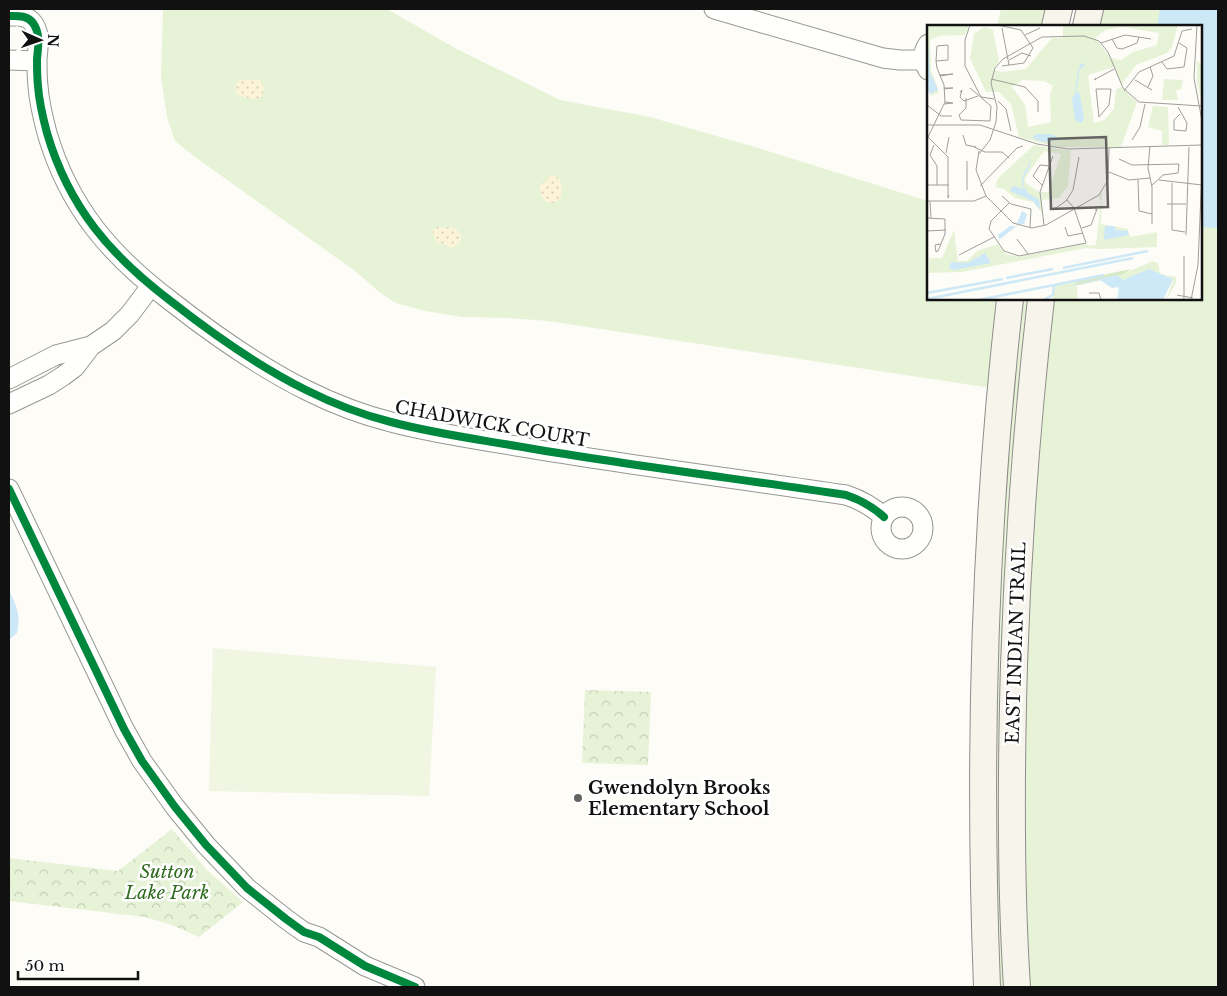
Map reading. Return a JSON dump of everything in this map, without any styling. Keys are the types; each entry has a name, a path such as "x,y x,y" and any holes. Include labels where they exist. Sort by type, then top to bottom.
{"main road":[{"path":"1055,25 1059,9"},
{"path":"1086,25 1090,9"},
{"name":"EAST INDIAN TRAIL","path":"987,987 983,836 986,610 994,474 1010,300"},
{"name":"EAST INDIAN TRAIL","path":"1017,987 1012,792 1016,626 1026,450 1041,300"}],"street":[{"path":"714,9 746,13 883,58 900,60 927,58"},
{"name":"CHADWICK COURT","path":"9,16 23,16 31,20 36,28 39,37 37,61 38,88 47,132 71,194 94,228 122,260 151,286 214,335 250,359 306,390 348,408 390,422 559,453 846,495 861,500 875,508 884,517"},
{"path":"9,60 37,61"},
{"path":"9,404 49,385 63,376 75,366 92,346 113,331 130,314 151,286"},
{"path":"9,379 56,355 92,346"},
{"path":"9,489 124,729 162,790 206,845 247,888 304,932 319,937 365,966 415,987"}],"green space":[{"path":"163,9 387,9 455,48 560,100 650,117 755,147 927,201 927,300 1001,300 991,388 548,321 462,317 425,311 396,303 379,292 355,271 175,141 167,117 161,77"},
{"path":"1001,9 1050,9 1046,25 997,25"},
{"path":"1101,9 1218,9 1218,987 1027,987 1023,855 1029,579 1051,300 1202,300 1202,25 1097,25"},
{"path":"1020,300 1031,300 1007,987 996,987 994,944 998,563"},
{"path":"213,648 436,667 429,796 209,791"},
{"path":"585,690 651,692 648,765 582,763"},
{"name":"Sutton Lake Park","path":"172,829 207,870 243,902 199,937 172,925 145,917 9,901 9,858 118,871"}],"sand":[{"path":"259,79 263,84 262,96 251,99 236,94 237,83 240,80"},
{"path":"550,175 559,178 562,189 558,201 553,203 543,199 540,193 540,185 546,182"},
{"path":"438,226 450,227 458,231 461,235 459,244 452,248 437,243 433,231"}],"water":[{"path":"1160,9 1218,9 1218,228 1202,227 1202,25 1157,25"},
{"path":"9,590 16,606 19,621 17,633 9,640"}],"cycle path":[{"path":"9,16 25,17 31,20 36,27 38,41 37,76 41,110 47,133 67,185 95,228 111,248 150,285 220,338 271,371 337,404 370,416 408,426 568,455 846,495 866,504 884,517"},
{"path":"9,489 124,729 142,761 175,807 206,845 247,888 286,919 304,932 319,937 365,966 415,987"}],"place":[{"name":"Gwendolyn Brooks Elementary School","path":"578,798"}]}
